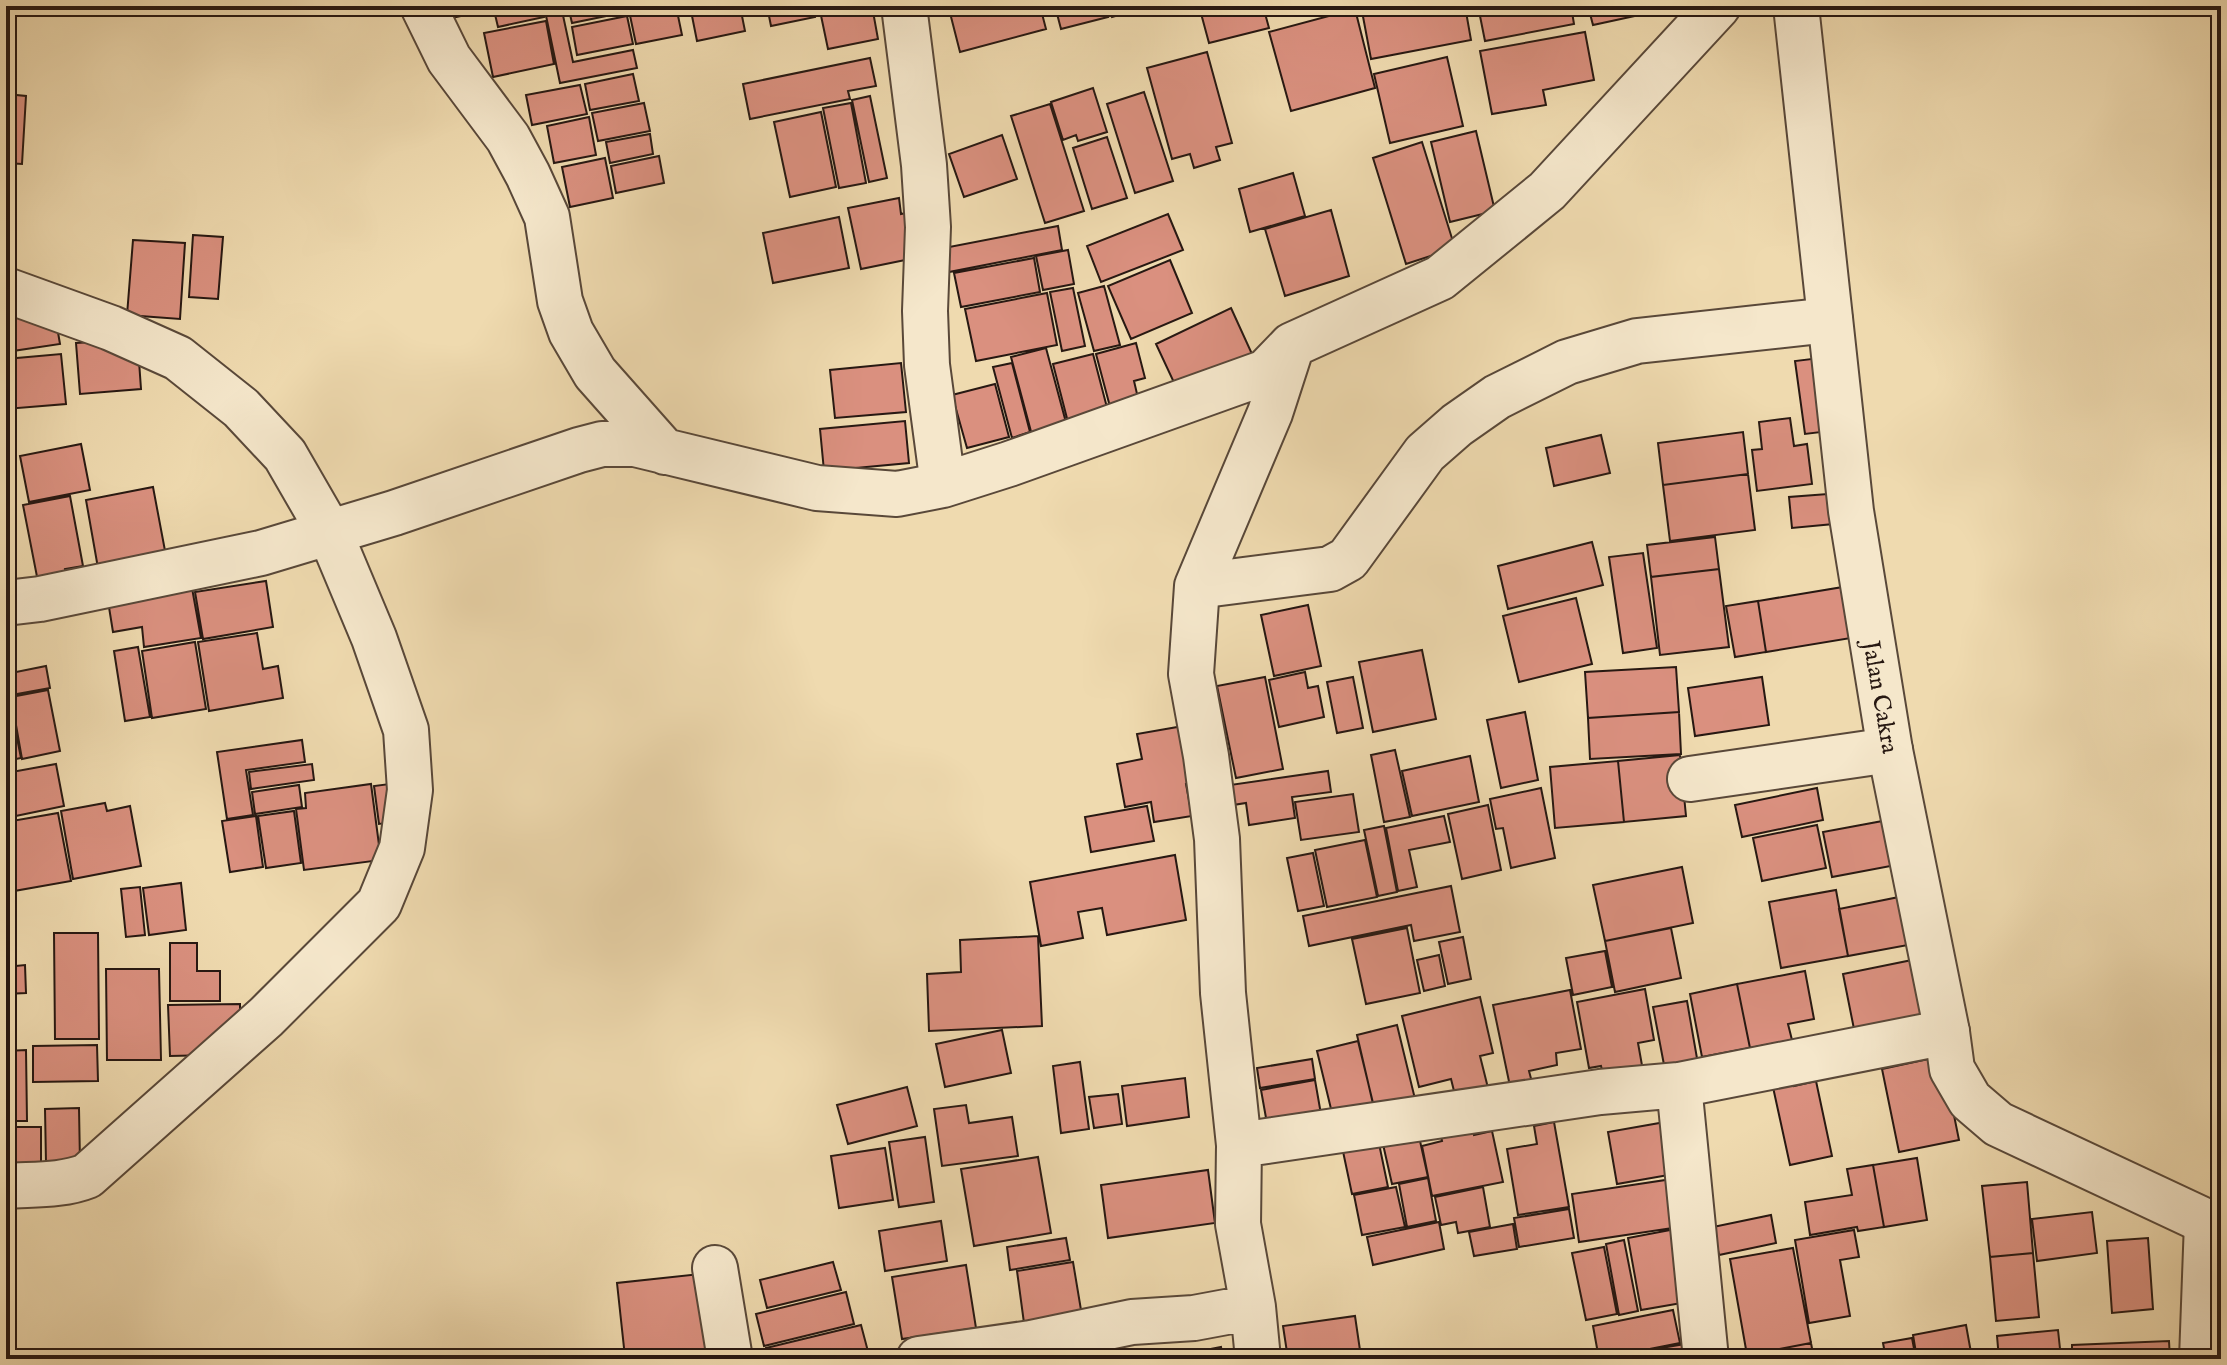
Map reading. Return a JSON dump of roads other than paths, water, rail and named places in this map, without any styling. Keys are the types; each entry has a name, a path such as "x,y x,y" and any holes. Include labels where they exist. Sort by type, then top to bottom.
{"street":[{"path":"423,6 449,59 508,138 528,175 547,217 560,301 571,332 595,373 665,452"},
{"path":"904,6 924,165 928,227 927,365 943,485"},
{"path":"6,603 40,599 261,553 602,444 635,444 817,488 897,494 943,485 1009,464 1266,372 1292,345 1440,278 1547,191 1718,6"},
{"name":"Jalan Cakra","path":"1796,6 1851,511 1890,750 1952,1069 1970,1100 1998,1124 2214,1224"},
{"path":"6,290 111,328 178,358 241,408 285,455 330,533 374,638 406,730 410,790 402,848 379,904 266,1017 94,1171 77,1180 6,1186"},
{"path":"1197,586 1330,569 1348,559 1425,453 1457,425 1497,397 1567,362 1637,341 1830,320"},
{"path":"1258,1359 1253,1307 1238,1224 1239,1145 1223,993 1217,839 1191,674 1197,586 1270,413 1292,345"},
{"path":"1690,779 1890,750"},
{"path":"1239,1145 1600,1092 1679,1085 1947,1032"},
{"path":"1679,1085 1706,1359"},
{"path":"2202,1359 2214,1224"},
{"path":"715,1268 730,1359"},
{"path":"919,1359 1031,1343 1132,1322 1194,1318 1253,1307"}]}
